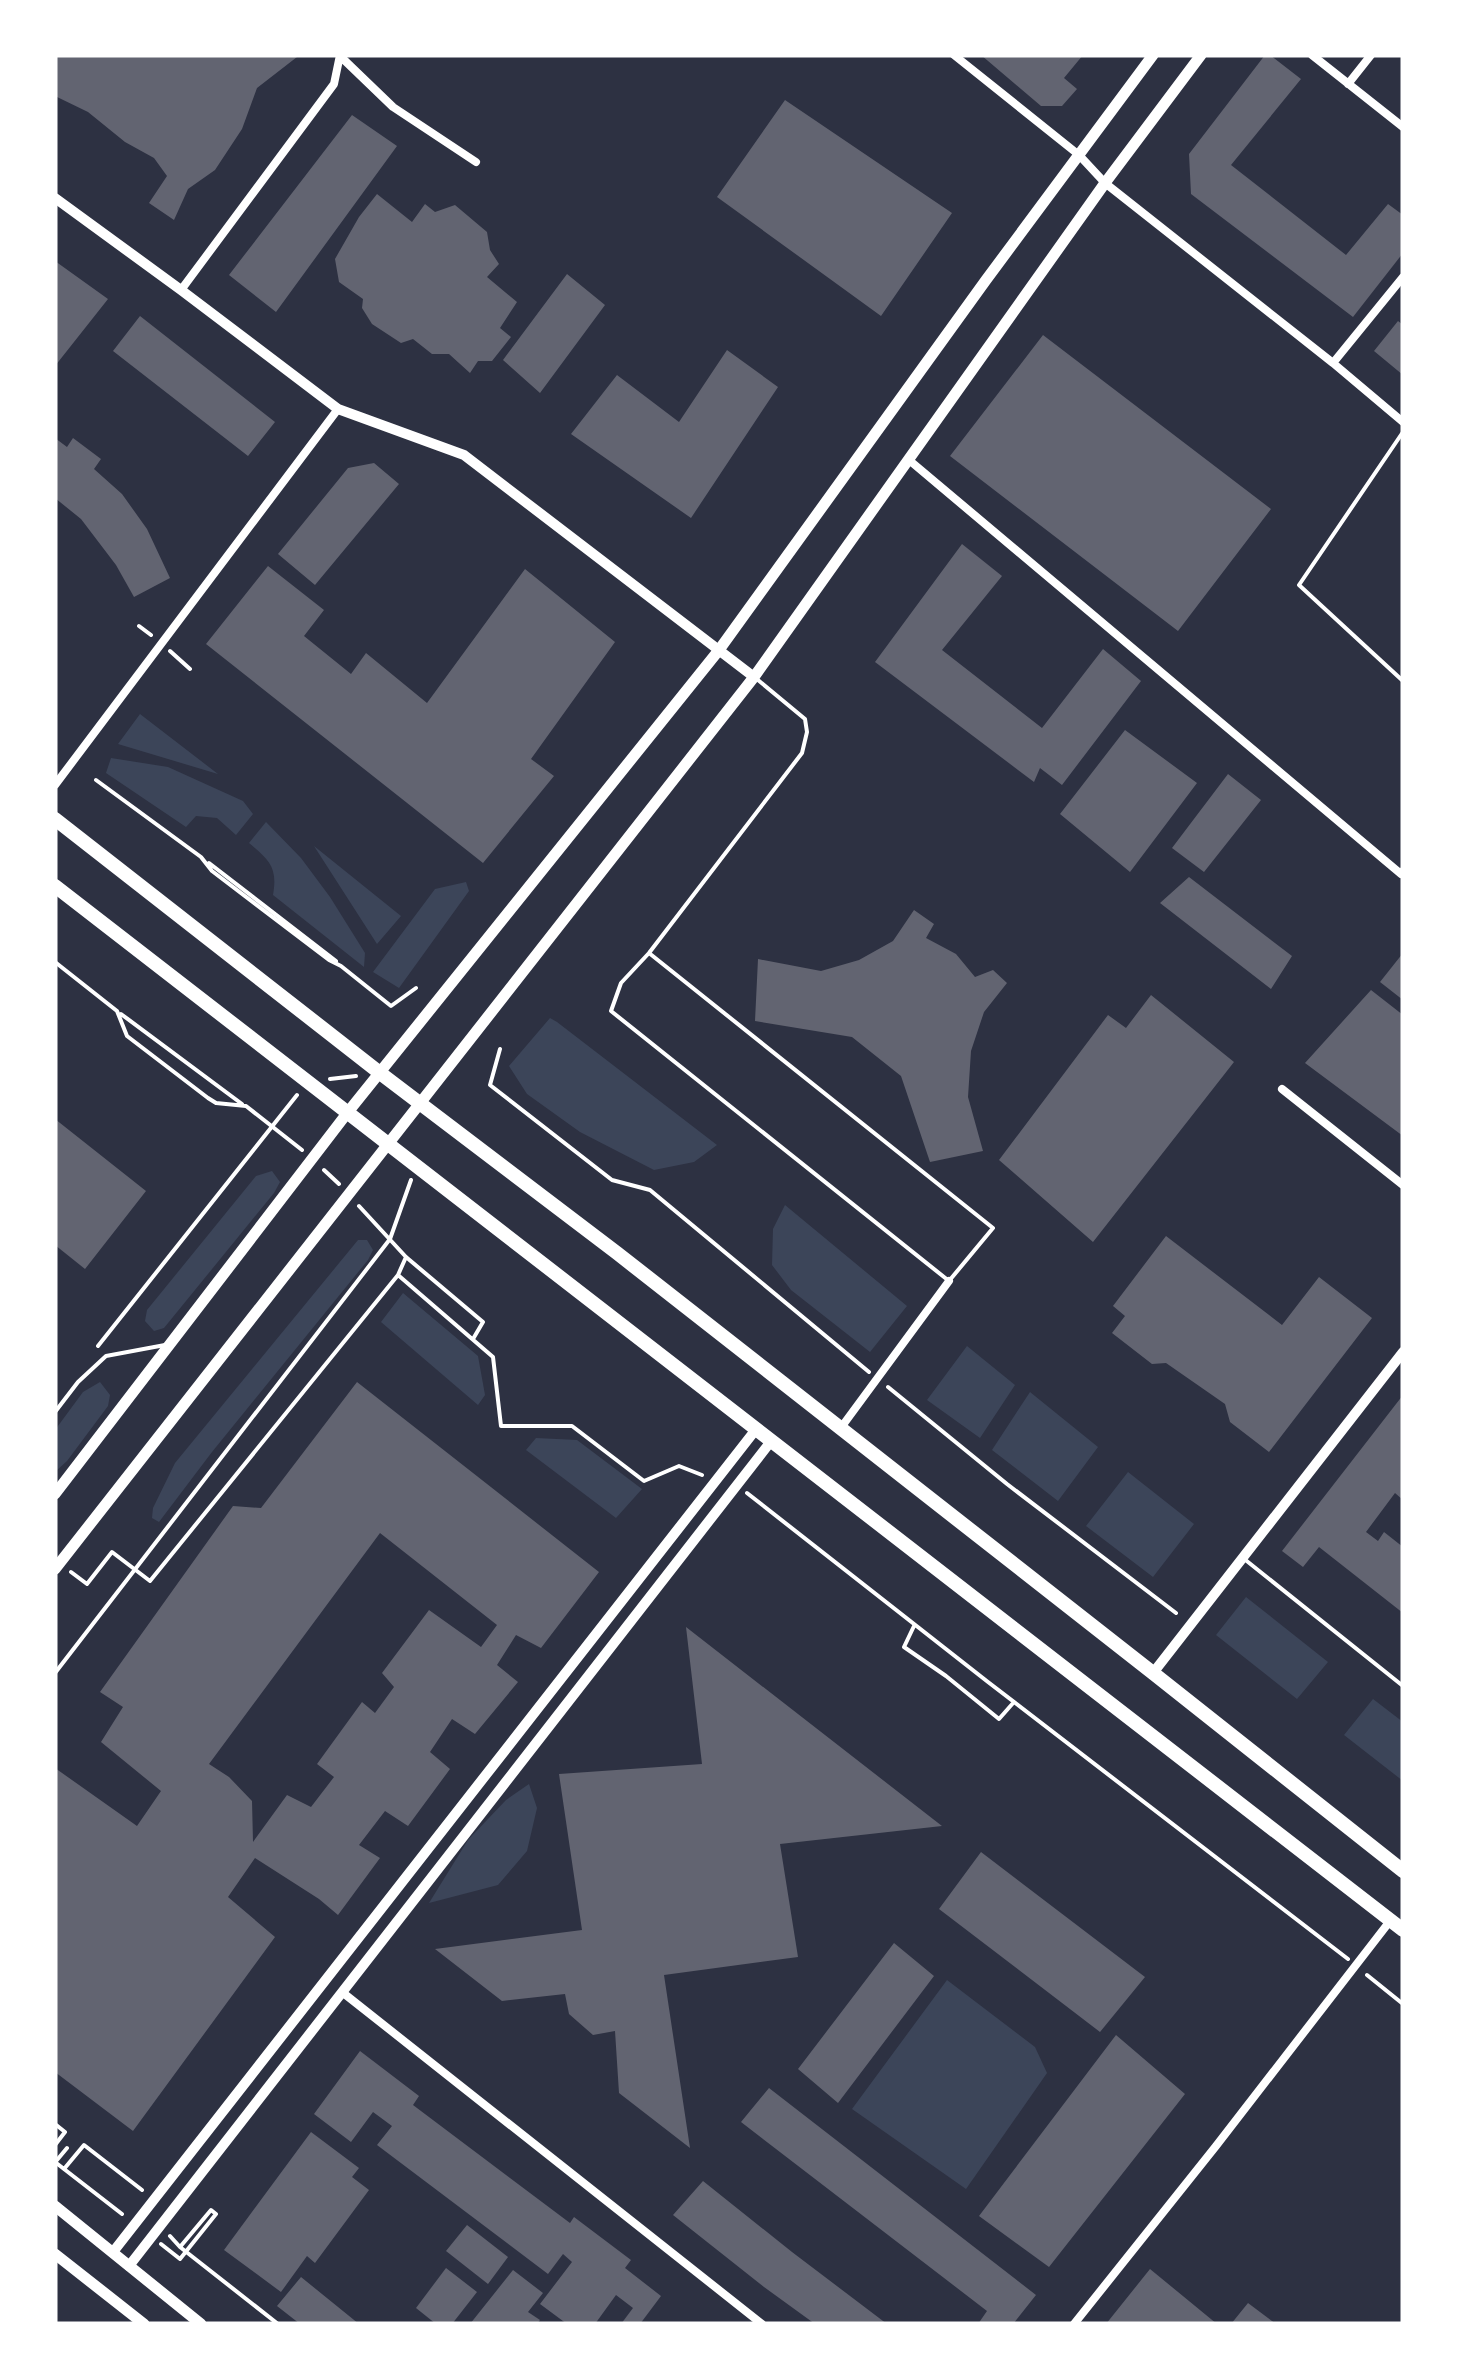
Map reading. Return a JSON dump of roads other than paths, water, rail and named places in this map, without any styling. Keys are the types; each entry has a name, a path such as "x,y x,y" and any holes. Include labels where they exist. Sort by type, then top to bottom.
{"highway":[{"path":"55,819 380,1074 617,1253 1403,1871"},
{"path":"55,886 1403,1932"}],"main road":[{"path":"55,1494 348,1112 719,650 1154,55"},
{"path":"57,1566 754,677 1201,55"},
{"path":"55,2206 201,2324"},
{"path":"55,2254 144,2324"}],"street":[{"path":"339,55 394,107 476,162"},
{"path":"181,290 334,84 339,55"},
{"path":"954,55 1079,154 1105,184 1334,363 1403,422"},
{"path":"1312,55 1403,127"},
{"path":"1348,84 1370,55"},
{"path":"55,198 338,408 464,455 754,677"},
{"path":"1334,363 1403,278"},
{"path":"55,786 338,408"},
{"path":"909,460 1402,874 1403,871"},
{"path":"1282,1089 1403,1185"},
{"path":"840,1430 948,1281"},
{"path":"1154,1673 1403,1352"},
{"path":"113,2252 756,1428"},
{"path":"129,2266 772,1440"},
{"path":"1074,2324 1390,1921"},
{"path":"342,1992 762,2324"}],"lane":[{"path":"1403,432 1299,585 1403,681"},
{"path":"649,953 992,1228 948,1281 611,1010 621,983 649,953 802,754 807,732 805,719 754,677"},
{"path":"55,1412 78,1382 106,1356 170,1344"},
{"path":"1242,1558 1403,1686"}]}
